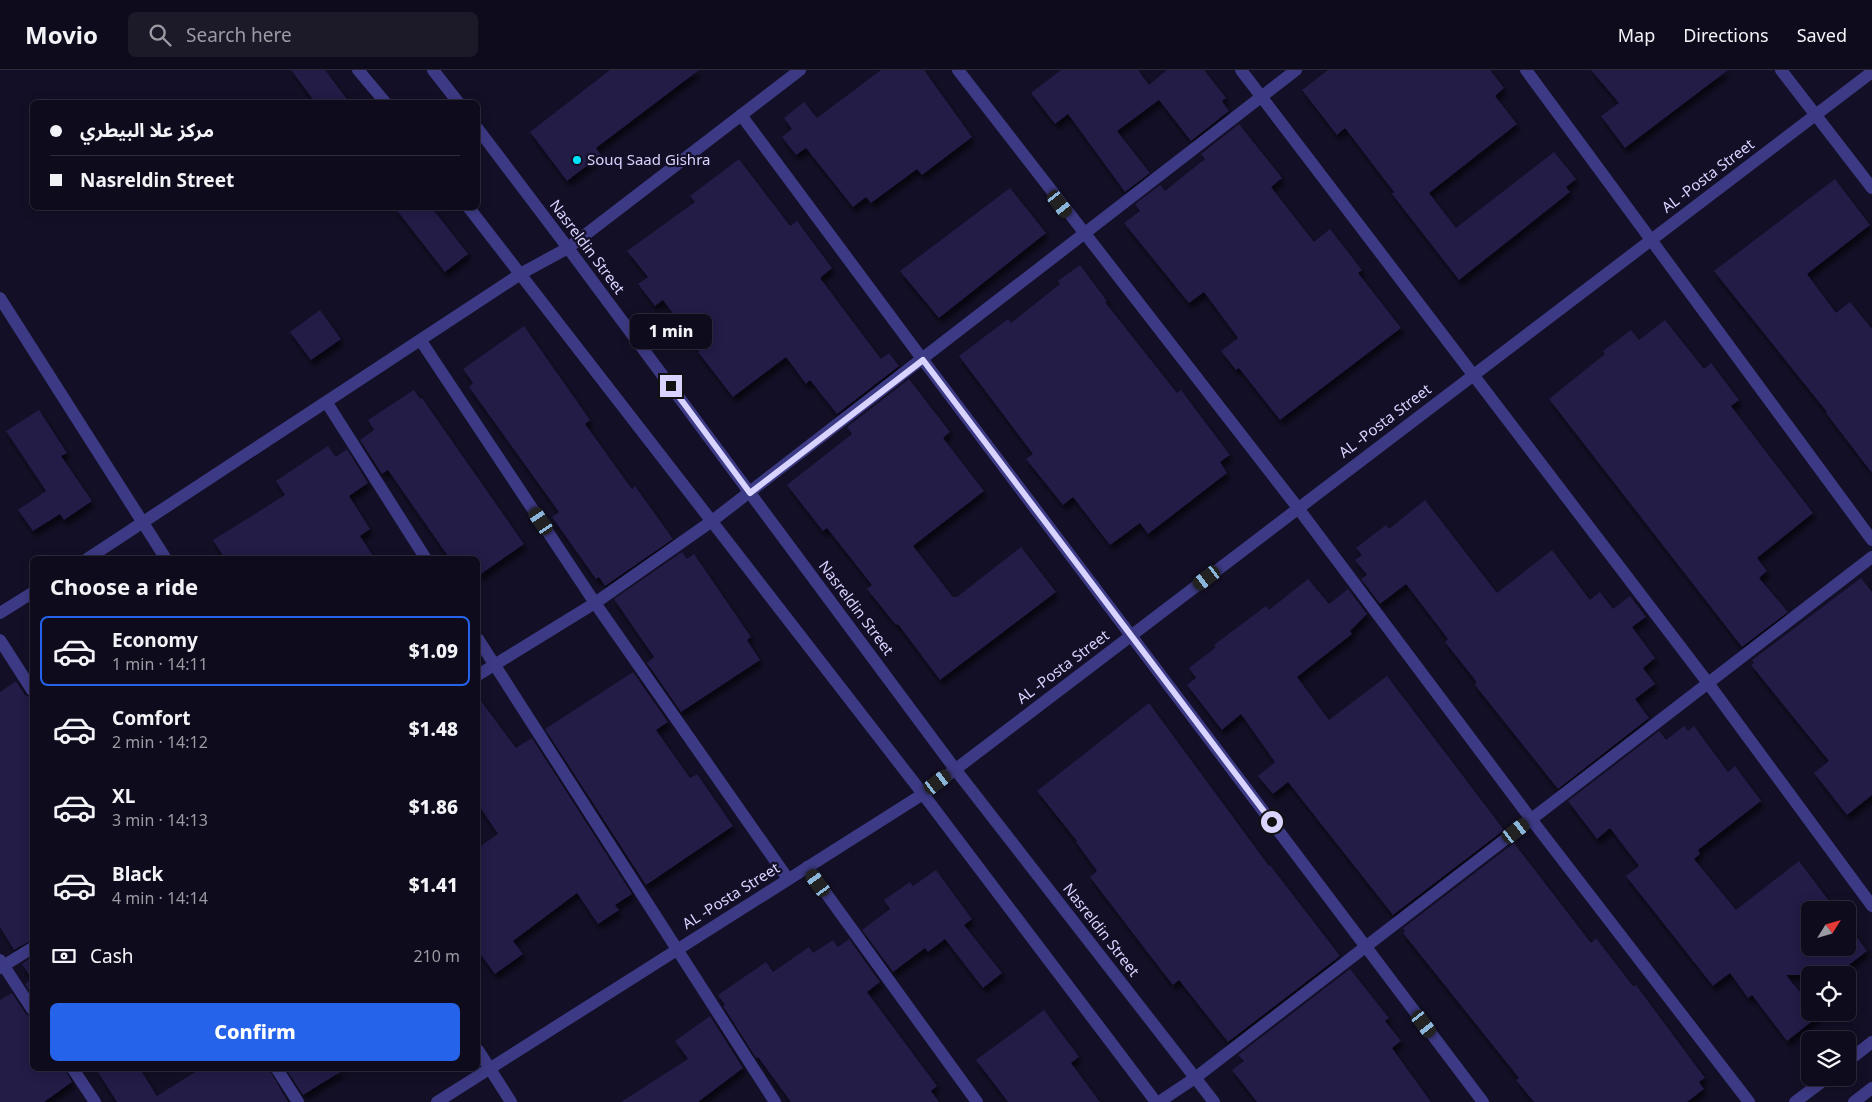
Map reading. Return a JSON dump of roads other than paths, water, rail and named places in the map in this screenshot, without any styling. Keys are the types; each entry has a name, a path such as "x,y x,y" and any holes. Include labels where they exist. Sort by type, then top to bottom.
{"street":[{"path":"358,70 382,100"},
{"path":"433,70 456,100"},
{"path":"92,556 522,273 568,248 800,70"},
{"path":"958,70 1083,234 1298,508 1531,819 1749,1102"},
{"path":"1241,70 1708,683 1872,906"},
{"path":"480,674 595,603 750,493 1296,70"},
{"path":"1526,70 1872,540"},
{"path":"1781,70 1872,188"},
{"name":"AL -Posta Street","path":"437,1102 923,794 1872,72"},
{"path":"741,115 923,360 1483,1102"},
{"name":"Nasreldin Street","path":"480,132 955,769 1214,1102"},
{"path":"471,210 522,273 1158,1102 1195,1078 1872,557"},
{"path":"0,298 164,556"},
{"path":"421,341 595,603 788,879"},
{"path":"326,403 424,556"},
{"path":"0,613 30,594"},
{"path":"0,640 30,687"},
{"path":"480,642 775,1102"},
{"path":"807,867 977,1102"},
{"path":"30,949 1,964 30,1006"},
{"path":"1856,1055 1872,1042"},
{"path":"480,1053 510,1102"},
{"path":"74,1071 95,1102"},
{"path":"278,1071 298,1102"},
{"path":"1795,1102 1816,1086"},
{"path":"1854,1102 1872,1088"}],"place":[{"name":"Souq Saad Gishra","path":"577,160"}]}
